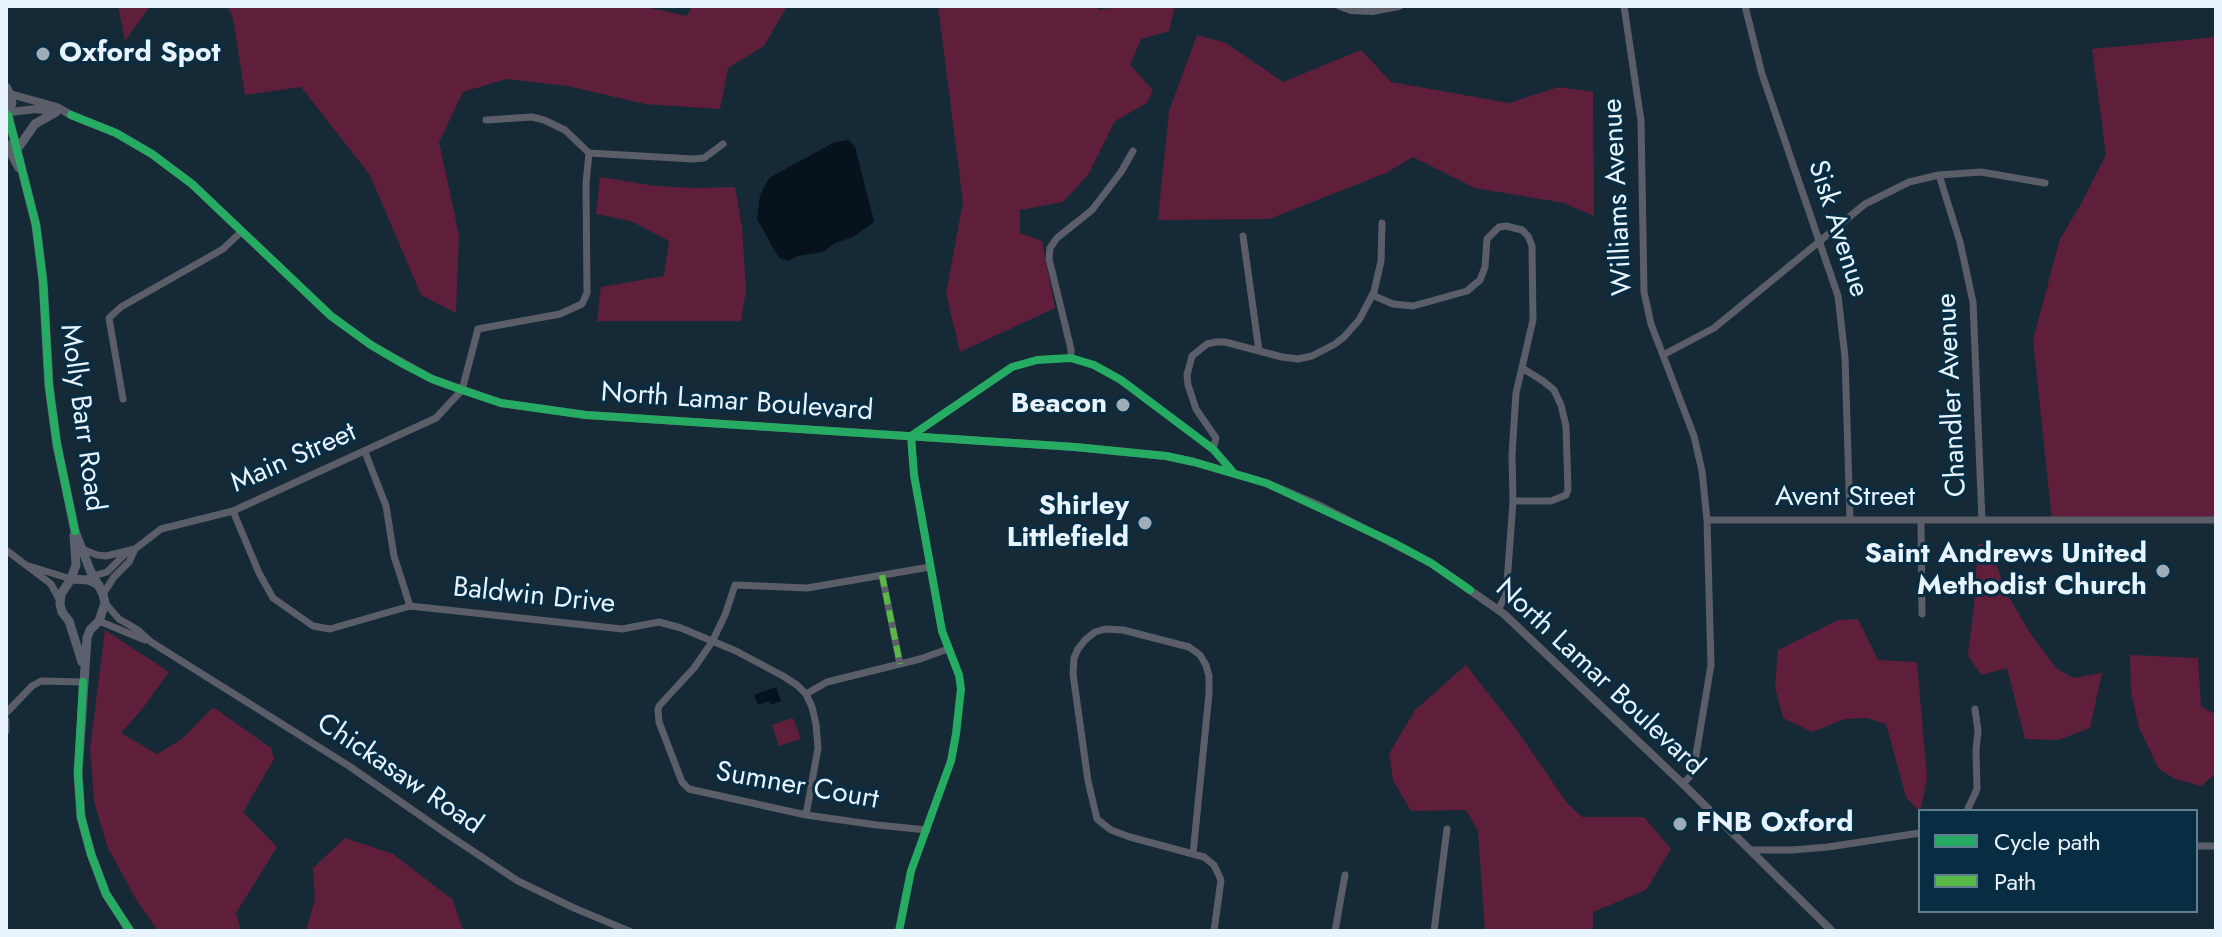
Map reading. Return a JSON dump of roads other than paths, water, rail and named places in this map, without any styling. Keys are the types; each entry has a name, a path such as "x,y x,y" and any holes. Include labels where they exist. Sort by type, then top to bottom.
{"main road":[{"name":"Molly Barr Road","path":"8,90 12,103 8,115 36,225 43,281 50,399 57,445 75,531 97,587"},
{"path":"18,148 35,124 60,112"},
{"name":"Molly Barr Road","path":"6,144 21,171"},
{"path":"75,531 76,565 61,594 60,604 69,621 84,669"},
{"path":"71,579 97,587 99,621 87,638 84,669 78,773 81,817 106,894 130,931"},
{"path":"69,621 87,624 99,621"}],"street":[{"path":"1340,6 1372,11 1399,6"},
{"name":"Williams Avenue","path":"1624,6 1641,121 1644,292 1651,324 1694,436 1702,471 1707,520 1711,665 1693,773 1683,784"},
{"name":"Sisk Avenue","path":"1745,6 1762,74 1838,296 1844,333 1850,520"},
{"name":"North Lamar Boulevard","path":"8,90 22,99 44,102 60,112 116,133 152,154 192,184 331,316 371,345 432,379 501,403 586,415 1075,447 1166,456 1233,472 1279,489 1431,563 1498,610 1539,645 1832,931"},
{"name":"North Lamar Boulevard","path":"8,115 36,109 60,112"},
{"path":"486,120 532,117 544,120 565,130 589,153 693,159 704,158 723,144"},
{"path":"1071,358 1049,259 1050,248 1066,230 1092,210 1133,151"},
{"path":"462,390 478,329 560,314 582,304 587,293 586,183 589,153"},
{"path":"1663,355 1714,328 1865,204 1909,182 1939,175 1986,172 2045,183"},
{"name":"Chandler Avenue","path":"1939,175 1960,242 1973,302 1982,520"},
{"path":"1213,449 1216,438 1190,396 1187,375 1192,356 1207,344 1216,342 1298,359 1323,352 1344,337 1359,320 1372,295 1379,277 1382,223"},
{"path":"1372,295 1393,304 1413,306 1467,291 1483,275 1486,246 1491,234 1499,227 1506,226 1522,230 1528,236 1534,270 1533,320 1516,393 1506,595 1498,610"},
{"path":"123,399 109,318 121,307 223,249 242,231"},
{"path":"1243,236 1259,351"},
{"path":"899,931 911,871 951,761 961,689 959,675 942,631 914,475 911,436 1012,367 1037,360 1071,358 1094,365 1121,380 1213,449 1233,472"},
{"path":"1513,501 1551,501 1566,495 1568,490 1566,426 1561,405 1554,390 1522,368"},
{"name":"Main Street","path":"135,549 161,529 233,511 436,418 462,390"},
{"path":"365,452 386,506 394,556 410,606"},
{"name":"Baldwin Drive","path":"233,511 273,598 313,626 330,629 410,606 622,629 659,622 736,651 783,676 806,694"},
{"name":"Avent Street","path":"1707,520 2216,520"},
{"path":"1921,520 1922,614"},
{"path":"82,549 106,556 135,549"},
{"path":"97,587 114,577 129,562 135,549"},
{"path":"6,550 51,584 60,604"},
{"path":"97,587 126,552"},
{"path":"27,565 71,579"},
{"path":"712,642 735,585 807,588 930,567"},
{"path":"882,575 900,664"},
{"name":"Chickasaw Road","path":"97,587 119,619 151,642"},
{"name":"Chickasaw Road","path":"99,621 151,642 349,766 518,881 629,931"},
{"path":"1193,854 1209,694 1206,665 1200,655 1189,647 1123,630 1095,632 1078,649 1073,674 1088,781 1097,819 1111,830 1193,854 1204,857 1214,865 1221,880 1214,931"},
{"name":"Sumner Court","path":"712,642 694,668 659,706 659,722 682,782 689,789 806,815 927,830"},
{"path":"806,815 819,739 806,694 827,682 948,649"},
{"path":"6,713 21,696 41,681 83,682"},
{"path":"1968,809 1977,789 1978,731 1975,709"},
{"path":"6,720 6,731"},
{"path":"1434,931 1447,829"},
{"path":"1750,850 1828,847 1918,833"},
{"path":"1335,931 1345,875"}],"water":[{"path":"849,140 855,147 874,222 823,252 797,256 788,261 779,258 757,219 760,195 769,178 835,142"},
{"path":"776,687 781,701 758,705 754,695"}],"place":[{"name":"Oxford Spot","path":"43,54"},
{"name":"Beacon","path":"1123,405"},
{"name":"Shirley Littlefield","path":"1145,523"},
{"name":"Saint Andrews United Methodist Church","path":"2163,571"},
{"name":"FNB Oxford","path":"1680,824"}]}
